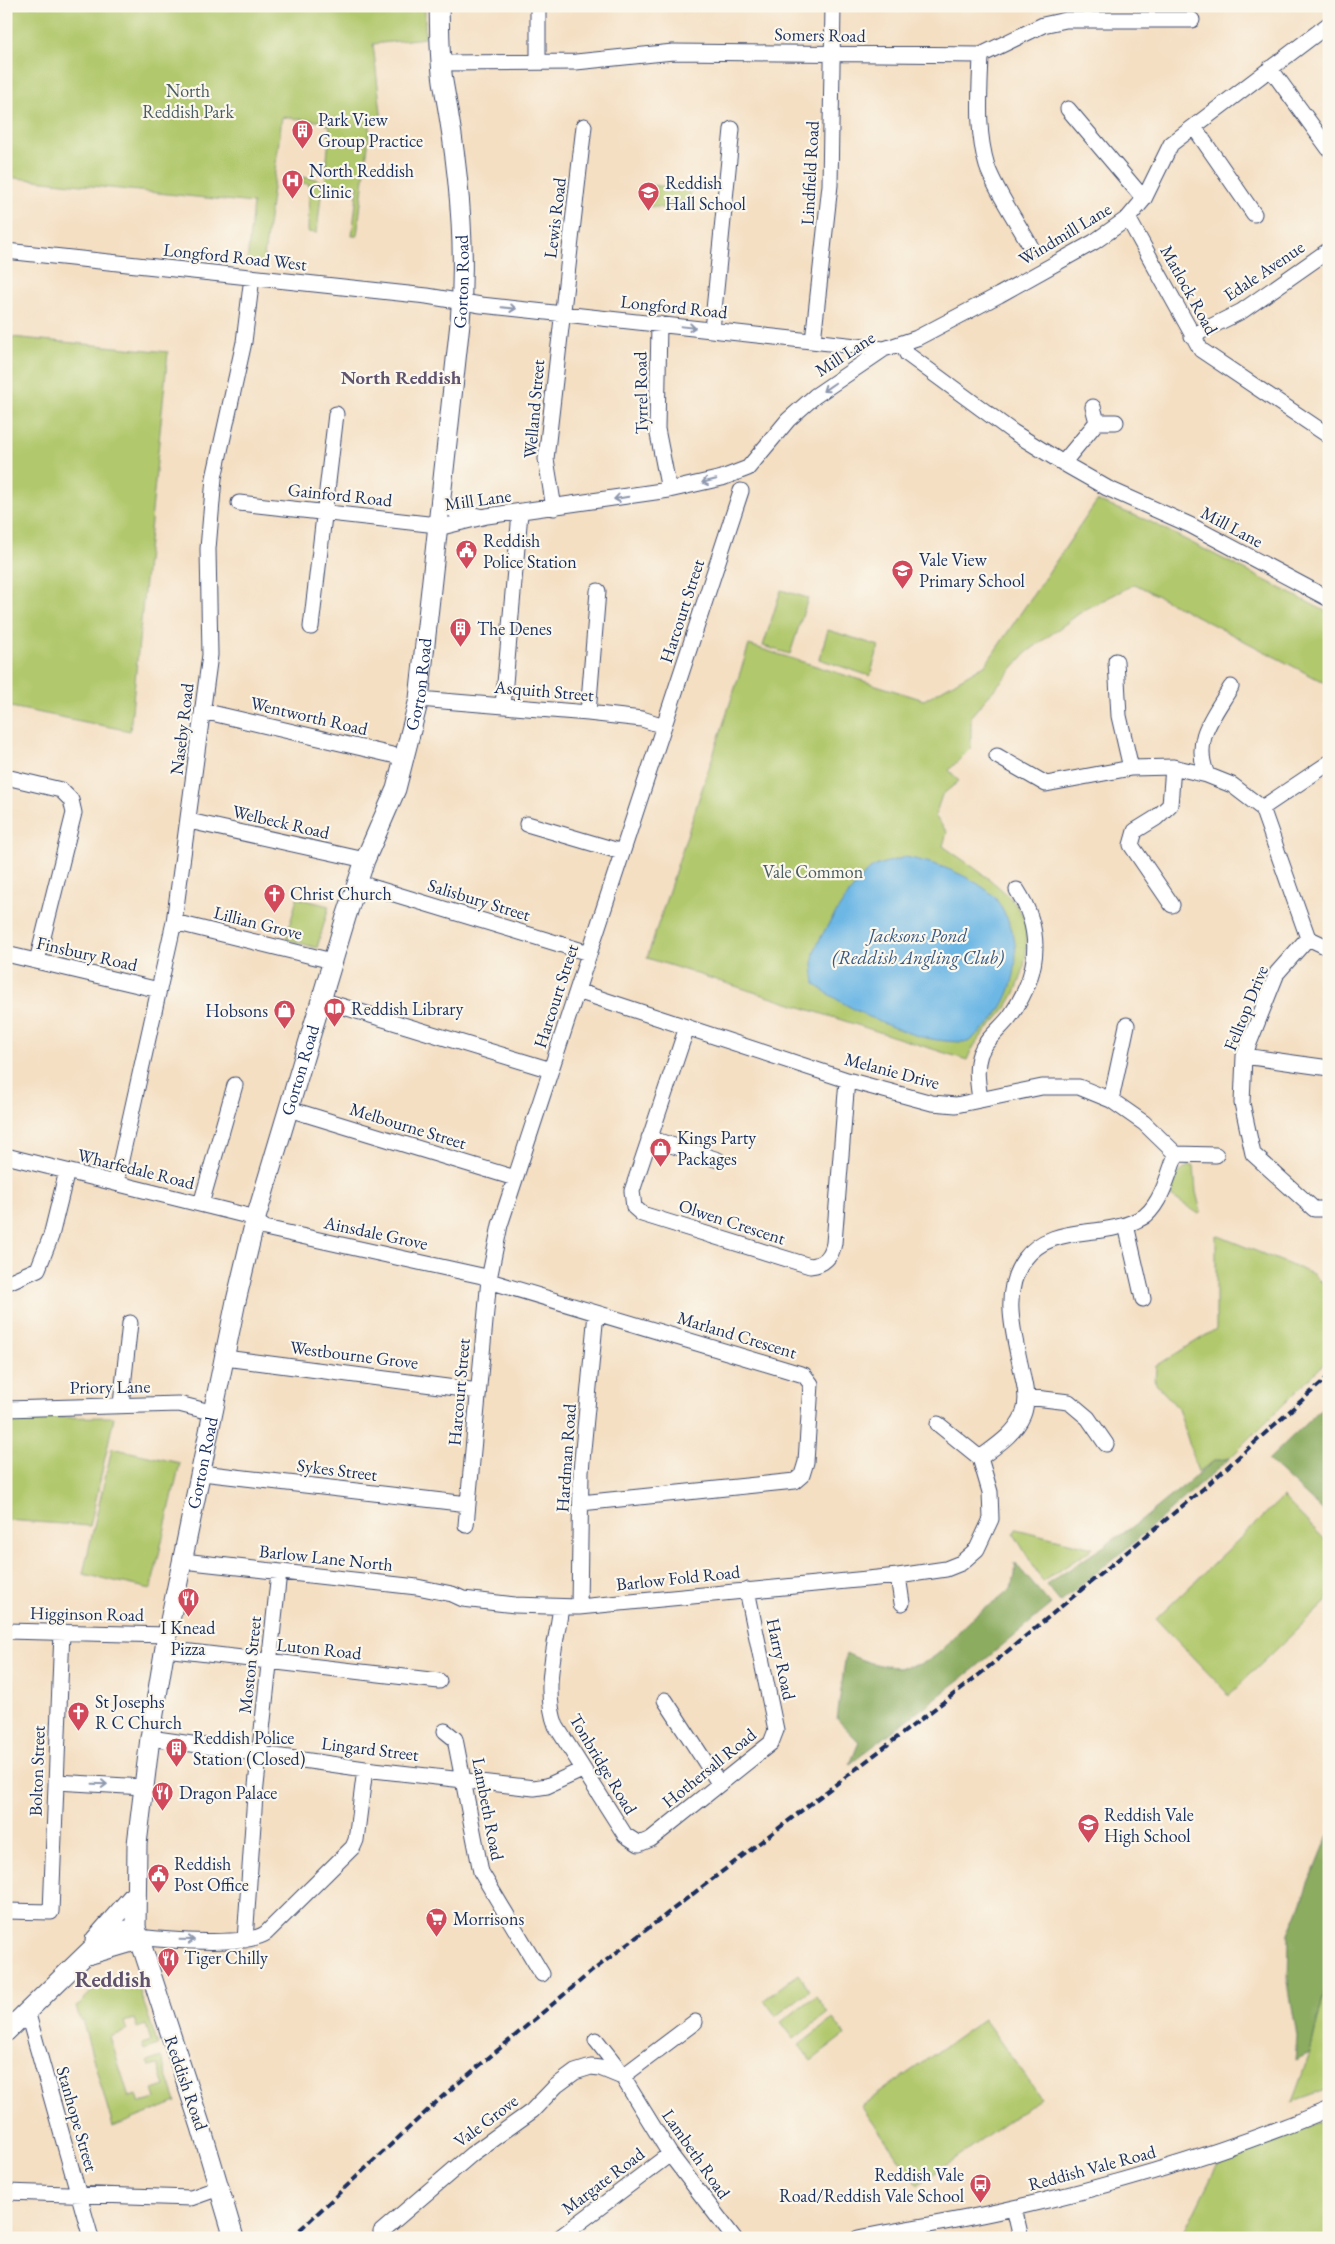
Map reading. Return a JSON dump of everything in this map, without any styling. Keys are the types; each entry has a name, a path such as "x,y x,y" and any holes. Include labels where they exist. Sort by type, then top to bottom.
{"main road":[{"name":"Gorton Road","path":"138,1935 135,1894 137,1844 150,1738 166,1642 255,1221 332,961 365,860 396,789 419,700 436,524 461,301 459,213 449,105 442,63 439,6"},
{"path":"82,1957 106,1925 124,1908 135,1894"},
{"path":"6,2032 106,1935 138,1935"},
{"name":"Reddish Road","path":"138,1935 201,2127 234,2238"}],"street":[{"path":"538,6 538,62"},
{"name":"Lindfield Road","path":"813,341 830,185 832,6"},
{"name":"Somers Road","path":"442,63 576,62 673,52 981,55 1043,25 1066,20 1192,20"},
{"name":"Windmill Lane","path":"902,344 999,295 1094,242 1128,218 1144,199 1171,144 1329,24"},
{"path":"981,55 980,131 984,155 988,168 1031,247"},
{"path":"1270,68 1329,149"},
{"path":"1068,109 1144,199"},
{"name":"Lewis Road","path":"562,314 584,126"},
{"path":"1194,127 1254,214"},
{"path":"712,330 732,129"},
{"name":"Matlock Road","path":"1128,218 1201,350 1329,436"},
{"name":"Edale Avenue","path":"1192,336 1242,311 1329,250"},
{"name":"Longford Road West","path":"6,251 461,301"},
{"name":"Naseby Road","path":"116,1182 174,922 204,711 210,646 209,523 216,466 244,342 252,277"},
{"name":"Longford Road","path":"461,301 562,314 884,349"},
{"name":"Welland Street","path":"554,508 546,459 562,314"},
{"name":"Tyrrel Road","path":"659,324 658,429 669,490"},
{"path":"838,344 844,349 847,358 846,374"},
{"name":"Mill Lane","path":"436,524 458,524 487,516 520,513 669,490 722,478 748,468 788,420 816,396 884,349 902,344 907,354 1013,432 1063,463 1107,488 1190,525 1329,599"},
{"path":"1093,407 1097,422"},
{"path":"311,627 336,414"},
{"path":"1063,463 1097,422"},
{"path":"1097,422 1116,422"},
{"name":"Harcourt Street","path":"466,1525 489,1279 500,1225 741,491"},
{"path":"439,502 455,511 487,516"},
{"name":"Gainford Road","path":"239,503 436,524"},
{"path":"503,706 520,513"},
{"path":"588,713 598,591"},
{"path":"1116,660 1119,716 1131,768"},
{"path":"1207,776 1201,760 1202,735 1231,687"},
{"name":"Asquith Street","path":"419,700 588,713 642,719 664,726"},
{"name":"Wentworth Road","path":"204,711 405,758"},
{"path":"997,756 1046,784 1131,768 1173,767 1232,785 1262,808 1308,938 1329,948"},
{"path":"1262,808 1329,763"},
{"path":"1172,905 1131,845 1135,830 1156,818 1170,805 1173,767"},
{"path":"6,777 62,790 71,800 74,813 37,961"},
{"name":"Welbeck Road","path":"189,821 365,860"},
{"path":"528,824 622,852"},
{"name":"Salisbury Street","path":"358,883 589,953"},
{"path":"980,1099 977,1080 981,1052 1010,1016 1023,994 1032,969 1035,941 1033,922 1027,906 1017,890"},
{"name":"Lillian Grove","path":"174,922 332,961"},
{"name":"Felltop Drive","path":"1308,938 1277,973 1244,1056 1242,1103 1253,1154 1314,1209 1329,1209"},
{"name":"Finsbury Road","path":"6,954 159,990"},
{"name":"Melanie Drive","path":"577,991 846,1080 932,1103 956,1105 1042,1086 1079,1087 1111,1100 1144,1123 1176,1154"},
{"path":"321,1000 551,1070"},
{"path":"1111,1100 1127,1025"},
{"name":"Olwen Crescent","path":"687,1027 632,1191 634,1207 642,1214 810,1266 815,1266 824,1261 833,1249 846,1080"},
{"path":"1244,1056 1329,1068"},
{"path":"201,1204 236,1085"},
{"name":"Melbourne Street","path":"289,1109 515,1178"},
{"path":"649,1138 718,1160"},
{"path":"938,1424 980,1458 1001,1442 1023,1415 1027,1397 1010,1322 1013,1287 1018,1270 1026,1258 1042,1244 1059,1236 1126,1225 1146,1216 1160,1194 1176,1154 1216,1155"},
{"name":"Wharfedale Road","path":"6,1156 248,1216 255,1221"},
{"path":"6,1283 38,1269 51,1236 67,1171"},
{"name":"Ainsdale Grove","path":"255,1221 265,1228 489,1279"},
{"path":"1126,1225 1143,1299"},
{"name":"Marland Crescent","path":"489,1279 804,1375 811,1384 806,1462 802,1476 795,1481 581,1503"},
{"name":"Hardman Road","path":"579,1606 581,1471 596,1313"},
{"path":"121,1404 130,1323"},
{"name":"Westbourne Grove","path":"225,1358 478,1391"},
{"path":"1027,1397 1069,1402 1088,1418 1106,1444"},
{"name":"Priory Lane","path":"6,1409 121,1404 179,1404 214,1413"},
{"name":"Barlow Fold Road","path":"463,1599 561,1607 579,1606 946,1570 961,1563 977,1549 992,1519 990,1492 980,1458"},
{"name":"Sykes Street","path":"202,1473 468,1504"},
{"name":"Barlow Lane North","path":"183,1561 417,1588 452,1594 463,1599"},
{"name":"Moston Street","path":"245,1940 260,1754 278,1572"},
{"path":"898,1576 904,1605"},
{"name":"Harry Road","path":"747,1590 776,1736"},
{"name":"Tonbridge Road","path":"561,1607 549,1691 550,1710 556,1726 582,1770 625,1835 639,1844"},
{"name":"Higginson Road","path":"6,1631 62,1632 166,1642"},
{"name":"Bolton Street","path":"6,1911 51,1912 62,1632"},
{"name":"Luton Road","path":"166,1642 269,1662 439,1681"},
{"path":"665,1700 719,1783"},
{"name":"Lambeth Road","path":"445,1731 455,1739 481,1872 542,1974"},
{"name":"Hothersall Road","path":"639,1844 651,1839 771,1743 776,1736"},
{"name":"Lingard Street","path":"150,1738 365,1769 462,1778 534,1788 547,1786 582,1770"},
{"path":"138,1935 155,1939 245,1940 260,1938 353,1847 356,1840 365,1769"},
{"path":"56,1782 144,1786"},
{"name":"Stanhope Street","path":"27,2011 91,2238"},
{"path":"622,2077 695,2022"},
{"name":"Lambeth Road","path":"596,2040 622,2077 670,2154 734,2238"},
{"name":"Vale Grove","path":"381,2232 472,2154 532,2111 556,2086 575,2072 591,2067 600,2068 622,2077"},
{"name":"Reddish Vale Road","path":"858,2238 1014,2208 1157,2171 1273,2132 1329,2109"},
{"name":"Margate Road","path":"559,2238 670,2154"},
{"path":"6,2192 191,2198 219,2188"},
{"path":"1014,2208 1020,2238"}],"green space":[{"name":"North Reddish Park","path":"6,6 425,6 425,38 373,44 382,121 371,120 357,236 352,236 358,186 325,183 330,125 326,125 326,122 282,117 263,265 247,263 253,203 6,177"},
{"path":"301,177 317,179 322,186 317,233 308,232 309,184 300,183"},
{"path":"650,185 691,189 689,211 647,206"},
{"path":"11,337 168,352 130,731 6,706 6,369"},
{"name":"Vale Common","path":"1097,501 1149,521 1329,613 1329,685 1135,584 1084,610 1026,653 971,716 971,748 949,770 959,781 942,795 935,816 947,832 943,846 988,878 1009,897 1023,917 1026,930 1025,961 1015,993 1003,1012 975,1045 967,1060 647,958 749,645 924,700 986,664"},
{"path":"781,590 808,598 790,654 763,646"},
{"path":"828,630 879,646 870,676 819,659"},
{"path":"297,898 329,906 317,948 286,939"},
{"path":"1188,1166 1194,1166 1196,1192 1201,1212 1199,1214 1171,1196 1177,1175"},
{"path":"1216,1235 1313,1274 1329,1290 1329,1359 1230,1458 1214,1461 1198,1472 1178,1408 1155,1383 1156,1366 1216,1329"},
{"path":"1329,1401 1329,1516 1268,1460"},
{"path":"114,1417 90,1526 6,1520 6,1418"},
{"path":"112,1448 180,1463 151,1589 83,1574"},
{"path":"1230,1458 1133,1543 1060,1602 1046,1585 1141,1521 1214,1461"},
{"path":"1283,1497 1329,1544 1329,1599 1229,1695 1156,1619"},
{"path":"1016,1529 1093,1548 1043,1582 1014,1534"},
{"path":"1015,1563 1051,1605 975,1668 850,1764 859,1742 837,1719 846,1653 872,1663 901,1667 928,1661 942,1650 971,1619 1000,1599 1008,1591 1014,1578"},
{"path":"1329,1834 1329,1972 1310,2053 1295,2060 1297,2036 1288,1983 1289,1934"},
{"path":"1329,1972 1329,2089 1292,2102 1310,2053"},
{"path":"798,1974 810,1990 776,2016 764,2000"},
{"path":"135,1977 158,2045 144,2050 142,2044 151,2041 146,2025 137,2028 134,2019 124,2022 127,2031 110,2037 129,2097 137,2095 140,2103 156,2099 153,2090 165,2086 158,2065 149,2067 147,2062 161,2057 176,2102 113,2127 82,2020 80,2021 76,2007 101,1982 104,1987"},
{"path":"816,1996 828,2013 794,2039 781,2022"},
{"path":"833,2019 845,2035 811,2061 799,2045"},
{"path":"984,2019 1041,2098 918,2185 861,2106"},
{"path":"1329,2118 1329,2238 1181,2238 1217,2165"}],"water":[{"name":"Jacksons Pond (Reddish Angling Club)","path":"905,857 951,870 973,881 996,898 1010,924 1016,953 1012,982 1001,1009 992,1021 968,1042 931,1039 899,1030 838,1000 815,984 814,953 822,935 846,897 869,870 881,864"}],"railway":[{"path":"291,2238 443,2096 591,1972 980,1674 1204,1488 1329,1376"}],"place":[{"name":"Park View Group Practice","path":"302,149"},
{"name":"North Reddish Clinic","path":"293,200"},
{"name":"Reddish Hall School","path":"649,212"},
{"name":"Reddish Police Station","path":"467,570"},
{"name":"Vale View Primary School","path":"903,589"},
{"name":"The Denes","path":"461,648"},
{"name":"Christ Church","path":"274,913"},
{"name":"Reddish Library","path":"335,1028"},
{"name":"Hobsons","path":"284,1030"},
{"name":"Kings Party Packages","path":"661,1167"},
{"name":"I Knead Pizza","path":"188,1617"},
{"name":"St Josephs R C Church","path":"79,1731"},
{"name":"Reddish Police Station (Closed)","path":"177,1767"},
{"name":"Dragon Palace","path":"163,1812"},
{"name":"Reddish Vale High School","path":"1088,1844"},
{"name":"Reddish Post Office","path":"158,1893"},
{"name":"Morrisons","path":"437,1938"},
{"name":"Tiger Chilly","path":"168,1977"},
{"name":"Reddish Vale Road/Reddish Vale School","path":"980,2204"}],"district":[{"name":"North Reddish","path":"401,377"},
{"name":"Reddish","path":"113,1979"}]}
